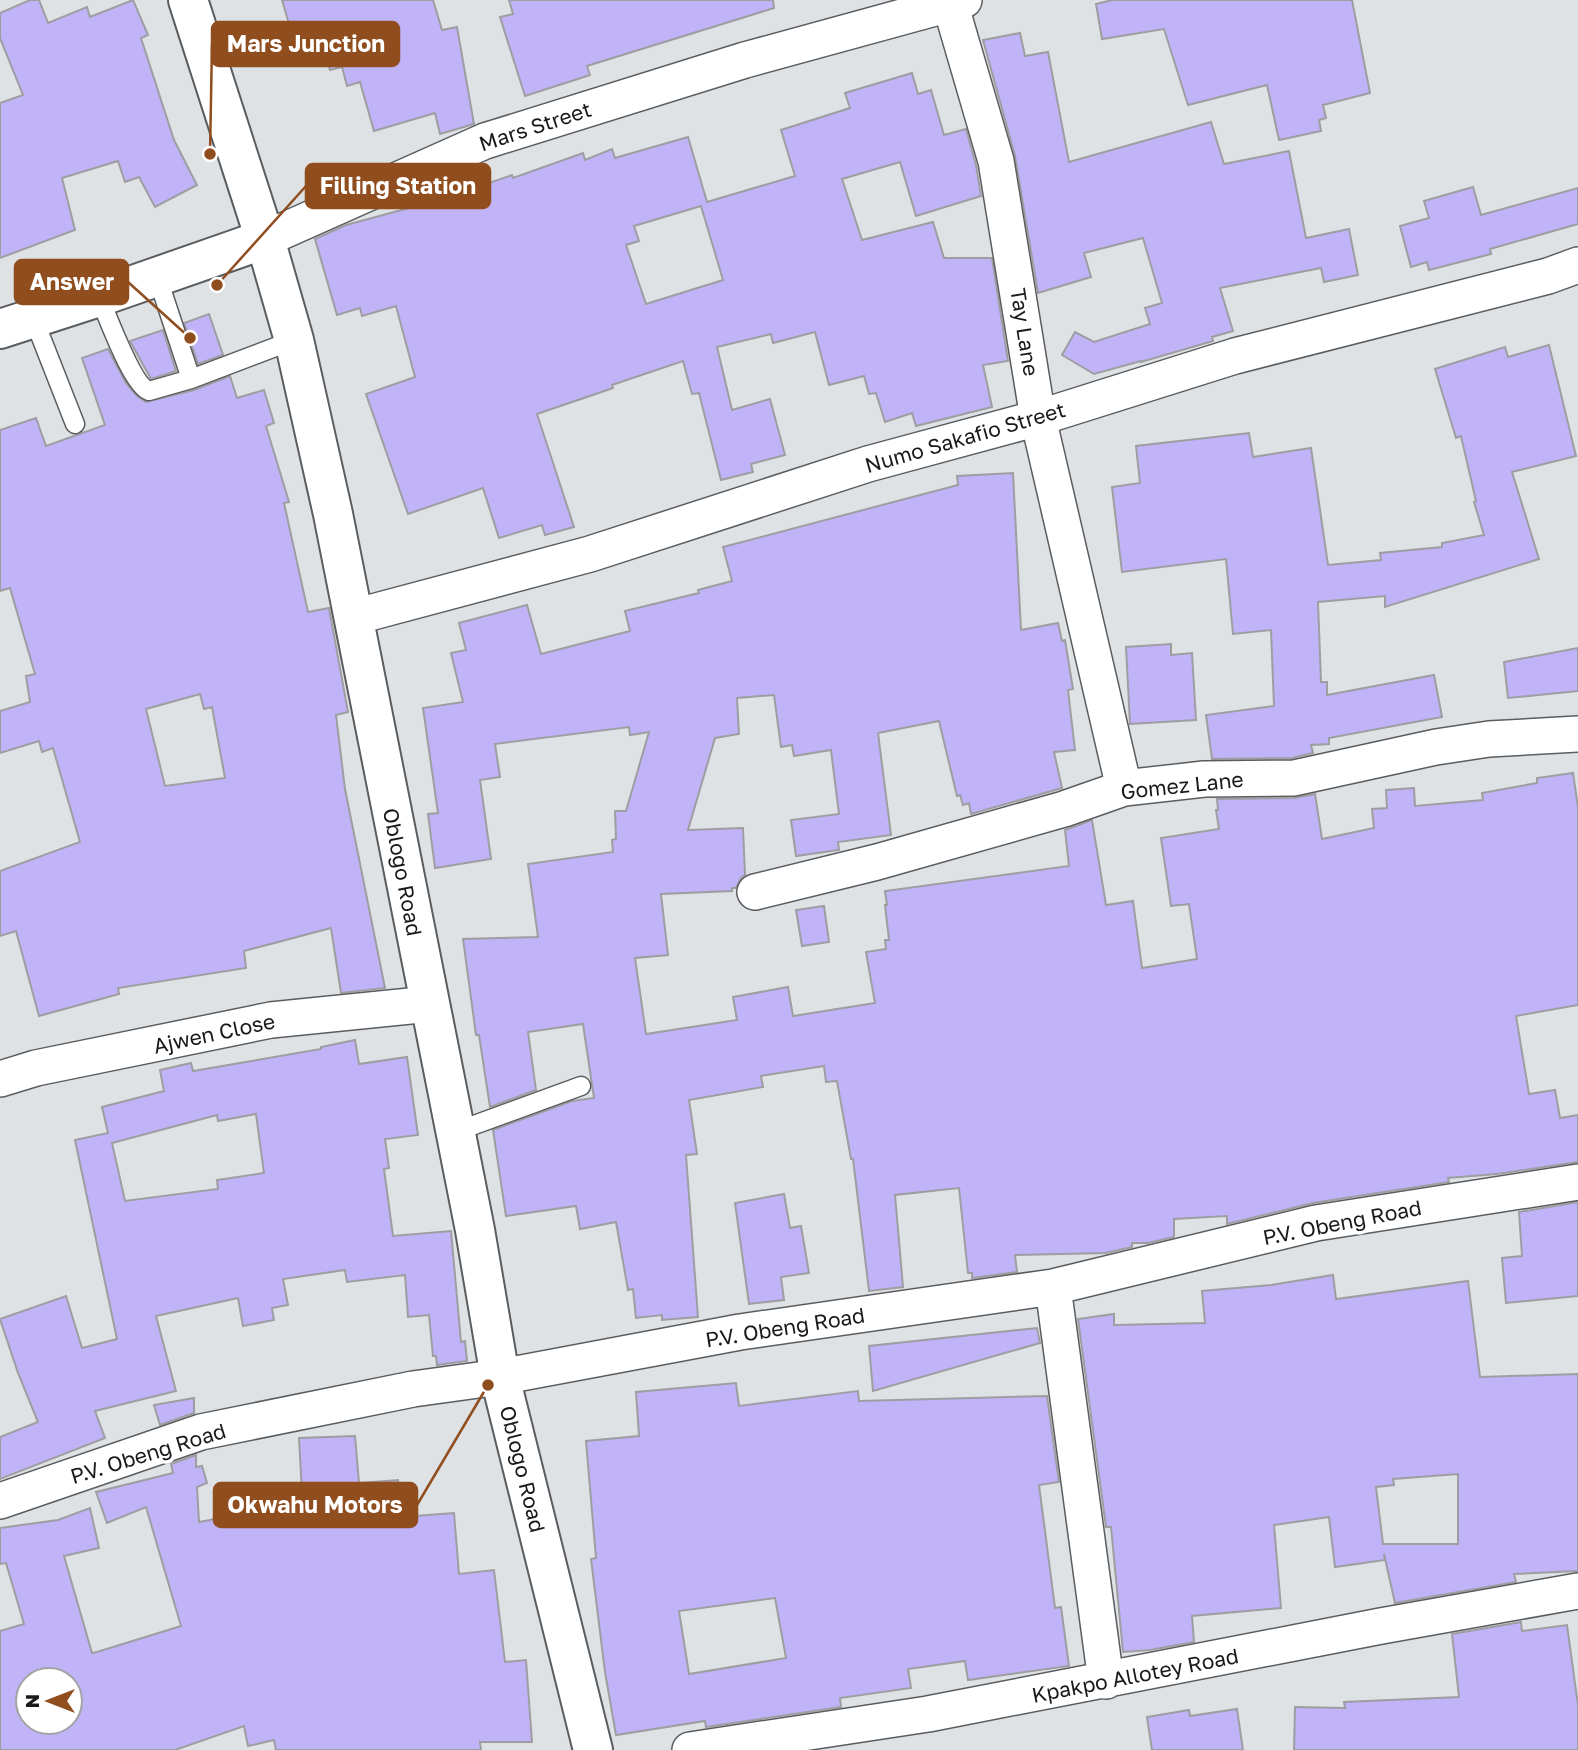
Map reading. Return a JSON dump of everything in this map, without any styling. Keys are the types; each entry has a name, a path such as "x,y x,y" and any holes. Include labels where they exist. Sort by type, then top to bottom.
{"main road":[{"name":"Oblogo Road","path":"188,0 265,239 294,340 354,617 500,1377 593,1750"},
{"name":"Mars Street","path":"17,323 99,298 265,239"}],"street":[{"name":"Mars Street","path":"265,239 485,141 745,60 955,1"},
{"name":"Tay Lane","path":"955,1 996,161 1038,418 1124,788"},
{"name":"Numo Sakafio Street","path":"354,617 590,554 868,464 1038,418 1235,356 1548,276 1578,265"},
{"name":"Gomez Lane","path":"755,892 877,862 1064,809 1124,788 1204,779 1294,778 1436,747 1489,739 1578,734"},
{"name":"Ajwen Close","path":"0,1080 36,1068 271,1020 430,1004"},
{"name":"P.V. Obeng Road","path":"0,1501 201,1432 413,1390 500,1377 740,1332 1053,1287 1315,1223 1578,1182"},
{"path":"1053,1287 1106,1681"},
{"name":"Kpakpo Allotey Road","path":"690,1750 928,1714 1381,1626 1578,1591"}],"lane":[{"path":"157,276 191,379"},
{"path":"99,298 142,388 149,391 191,379 294,340"},
{"path":"17,323 75,424"},
{"path":"455,1132 581,1086"}],"building":[{"path":"30,0 39,0 48,23 87,7 90,17 133,0 148,35 141,38 174,140 197,185 155,207 139,177 125,182 118,161 62,178 75,230 0,258 0,103 23,95 0,38 0,13"},
{"path":"282,0 433,0 442,30 457,27 474,124 440,134 435,113 374,131 360,82 347,86 342,67 330,70 324,51 299,58"},
{"path":"509,0 773,0 774,8 587,66 590,75 525,96 500,17 513,14"},
{"path":"1112,0 1352,0 1370,93 1323,105 1326,118 1319,120 1321,131 1279,140 1267,85 1188,105 1164,29 1102,39 1096,4"},
{"path":"1020,33 1025,56 1048,52 1069,162 1211,122 1224,164 1289,151 1306,238 1349,229 1358,275 1324,282 1321,268 1220,288 1233,331 1212,337 1213,341 1141,362 1094,374 1062,355 1075,332 1094,342 1150,324 1145,308 1162,303 1143,238 1084,253 1091,277 1038,293 1015,156 983,40"},
{"path":"912,73 918,94 931,90 944,135 966,129 981,196 916,216 900,162 842,179 862,240 933,222 944,258 992,258 1008,361 983,365 992,407 916,426 912,413 885,422 876,393 869,394 864,376 829,385 815,332 773,343 771,334 717,347 732,410 770,399 785,455 751,464 753,472 721,480 699,393 692,394 683,361 537,414 574,527 545,535 542,525 499,538 483,488 408,514 366,394 415,377 396,306 362,316 360,308 337,315 315,239 346,225 446,198 512,175 513,178 583,153 585,160 612,149 615,158 688,137 707,202 795,176 781,130 850,108 845,93","holes":["701,206 723,280 646,304 626,245 639,241 634,226"]},
{"path":"1473,187 1481,215 1578,188 1578,224 1490,249 1491,254 1429,270 1427,262 1411,267 1400,226 1429,218 1424,201"},
{"path":"209,314 223,355 198,364 184,323"},
{"path":"163,330 176,371 151,379 130,341"},
{"path":"1549,345 1576,456 1512,472 1539,559 1385,607 1385,596 1318,602 1321,682 1327,682 1327,695 1434,675 1442,717 1329,738 1329,744 1311,745 1313,753 1292,758 1212,759 1206,715 1274,706 1271,630 1233,634 1226,559 1122,572 1112,487 1140,483 1136,446 1249,433 1253,457 1311,448 1328,565 1381,560 1380,553 1442,547 1442,543 1484,535 1474,502 1476,501 1461,436 1456,438 1435,369 1505,347 1508,357"},
{"path":"108,349 126,383 146,402 194,390 230,376 237,398 264,390 274,423 266,426 289,502 284,503 308,612 329,608 348,712 336,715 345,789 385,988 341,993 331,928 244,951 246,968 118,988 119,994 39,1016 16,931 0,936 0,871 80,842 53,748 42,752 39,741 0,753 0,711 30,702 26,676 35,674 10,588 0,591 0,430 36,418 46,446 105,425 82,358","holes":["200,694 204,709 212,707 225,778 165,786 146,709"]},
{"path":"1013,473 1021,630 1058,623 1062,641 1065,640 1073,689 1068,690 1075,750 1054,752 1062,788 971,814 969,803 963,805 960,795 957,796 939,721 878,733 891,835 838,842 839,850 796,856 791,820 839,814 831,750 794,756 792,745 781,747 774,695 737,698 739,734 715,738 688,830 743,828 745,875 732,891 661,894 668,955 635,958 646,1034 737,1020 733,997 788,987 793,1016 875,1003 866,952 886,949 885,940 889,940 885,891 1069,866 1065,830 1092,820 1106,905 1133,901 1142,968 1197,959 1189,904 1171,906 1161,838 1219,829 1217,799 1294,798 1315,794 1322,839 1374,828 1372,809 1387,808 1386,790 1414,788 1415,806 1483,800 1482,793 1537,783 1537,778 1573,773 1578,807 1578,1005 1516,1016 1529,1094 1555,1090 1560,1118 1578,1115 1578,1162 1448,1178 1449,1182 1313,1203 1227,1224 1227,1216 1174,1219 1174,1237 1148,1243 1132,1243 1132,1247 1106,1253 1015,1255 1017,1272 972,1278 972,1273 968,1273 959,1188 895,1195 903,1287 869,1291 853,1159 837,1081 826,1082 824,1066 761,1076 763,1087 689,1100 697,1154 686,1155 698,1317 662,1320 662,1315 636,1318 633,1289 628,1290 616,1222 580,1229 576,1206 506,1216 493,1130 572,1101 594,1098 583,1024 528,1032 536,1090 490,1107 479,1035 476,1035 463,939 538,937 528,864 613,852 612,840 616,839 615,811 626,811 649,732 630,735 629,727 495,744 500,777 480,780 491,859 435,868 428,814 438,813 423,708 463,702 451,653 466,650 459,623 527,605 541,654 630,631 625,611 699,593 698,590 732,581 723,547 958,485 957,476"},
{"path":"1171,644 1171,655 1192,653 1196,720 1130,724 1126,647"},
{"path":"1578,648 1578,691 1508,698 1504,662"},
{"path":"824,906 829,942 802,946 796,910"},
{"path":"355,1040 359,1064 407,1057 418,1135 385,1139 389,1168 384,1169 393,1236 451,1231 461,1342 465,1341 467,1361 437,1365 436,1356 433,1356 429,1315 408,1317 405,1275 347,1282 345,1270 283,1279 288,1305 272,1308 274,1320 243,1326 238,1298 156,1316 176,1391 95,1411 105,1438 0,1479 0,1437 38,1422 0,1319 66,1296 82,1348 117,1339 75,1140 108,1133 102,1107 164,1091 160,1070 191,1063 193,1071","holes":["256,1114 264,1173 217,1180 218,1189 125,1201 112,1143 217,1115 218,1121"]},
{"path":"784,1194 790,1228 801,1226 809,1273 781,1277 784,1300 749,1304 735,1203"},
{"path":"1578,1202 1578,1296 1506,1303 1502,1258 1522,1256 1519,1212"},
{"path":"1333,1275 1336,1299 1468,1281 1480,1377 1578,1374 1578,1571 1514,1574 1516,1582 1395,1603 1384,1554 1385,1560 1335,1567 1329,1517 1274,1525 1281,1608 1192,1616 1194,1642 1123,1652 1111,1527 1106,1527 1078,1319 1114,1314 1114,1325 1205,1323 1202,1291 1271,1285","holes":["1458,1474 1458,1544 1383,1544 1376,1487 1394,1485 1393,1479"]},
{"path":"1037,1328 1040,1343 873,1391 869,1346"},
{"path":"736,1383 739,1406 858,1391 859,1401 1047,1396 1059,1482 1039,1485 1055,1608 1061,1607 1069,1666 968,1680 965,1661 908,1669 911,1688 840,1698 841,1707 706,1727 705,1721 616,1735 591,1559 596,1558 586,1441 639,1436 636,1392","holes":["775,1598 786,1658 689,1674 679,1611"]},
{"path":"194,1398 194,1413 160,1425 154,1405"},
{"path":"355,1436 359,1483 398,1480 401,1517 454,1513 459,1574 494,1570 505,1662 526,1660 532,1742 480,1742 481,1750 276,1750 274,1740 248,1746 244,1726 175,1750 0,1750 0,1631 24,1624 6,1563 0,1564 0,1528 58,1520 90,1508 99,1548 64,1556 92,1653 181,1626 146,1507 107,1523 96,1492 173,1473 171,1464 196,1455 196,1467 202,1466 207,1483 197,1487 199,1522 302,1492 299,1438"},
{"path":"1521,1622 1522,1631 1567,1625 1578,1705 1578,1750 1294,1750 1295,1707 1345,1708 1344,1702 1459,1697 1452,1634"},
{"path":"1237,1709 1243,1750 1152,1750 1147,1717 1189,1710 1190,1716"}],"place":[{"name":"Mars Junction","path":"210,154"},
{"name":"Filling Station","path":"217,285"},
{"name":"Answer","path":"190,338"},
{"name":"Okwahu Motors","path":"488,1385"}]}
